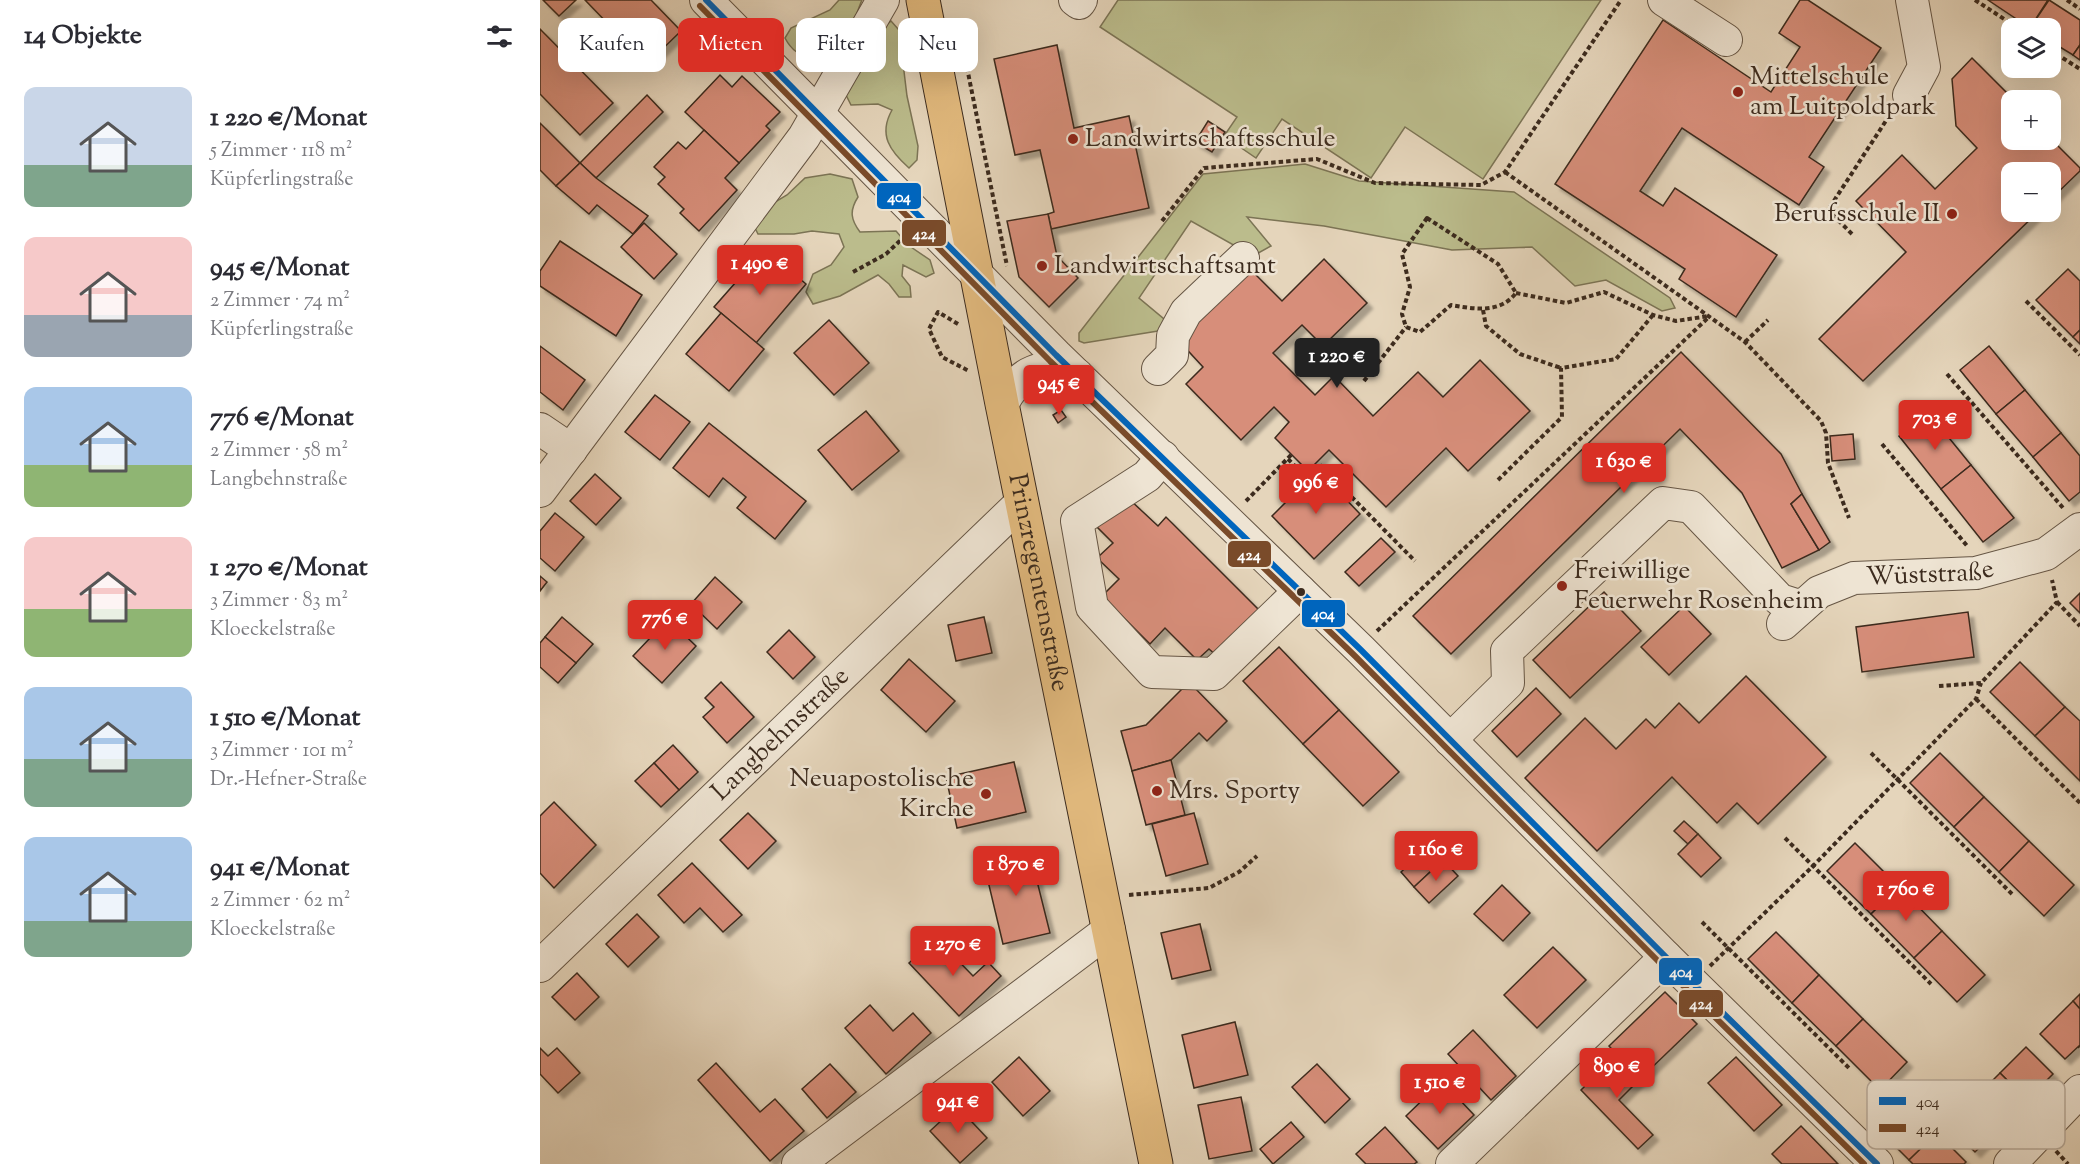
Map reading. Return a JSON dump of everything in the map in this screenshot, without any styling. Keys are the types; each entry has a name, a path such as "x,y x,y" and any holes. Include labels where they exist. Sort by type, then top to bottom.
{"main road":[{"name":"Prinzregentenstraße","path":"923,0 993,273 1002,404 1156,1164"}],"street":[{"path":"706,0 922,219 993,273 1077,375 1361,650 1666,957 1877,1164"},
{"path":"540,491 804,137 883,0"},
{"path":"1075,0 1079,3 1081,0"},
{"path":"1664,0 1726,40"},
{"path":"1909,95 1924,67 1912,0"},
{"path":"1158,369 1172,355 1173,336 1186,312 1244,258"},
{"path":"1002,404 1011,388 1020,379 1041,369 1066,370 1077,375"},
{"path":"540,429 571,450"},
{"path":"1162,457 1147,476 1077,520 1092,607 1152,672 1214,674 1300,591"},
{"name":"Langbehnstraße","path":"540,966 1022,502"},
{"name":"Wüststraße","path":"1450,740 1508,683 1507,651 1663,503 1691,507 1792,615 1820,592 1854,578 1976,573 2046,554 2072,519"},
{"path":"798,1164 1109,930"},
{"path":"1452,1164 1666,957"},
{"path":"2065,1107 2080,1091"},
{"path":"2010,1164 2024,1149"}],"path":[{"path":"1162,221 1204,168 1317,159 1375,183 1481,185 1505,172 1621,0"},
{"path":"1975,0 2003,18"},
{"path":"2067,0 2080,9"},
{"path":"2061,57 2080,69"},
{"path":"965,72 993,273"},
{"path":"1852,234 1828,210 1891,113 1909,95"},
{"path":"1505,172 1746,342 1821,421 1826,433 1828,463 1849,518"},
{"path":"853,272 886,254 922,219"},
{"path":"1406,327 1402,314 1410,286 1402,254 1427,219 1498,264 1516,293 1566,303 1604,292 1653,315 1676,321 1710,316"},
{"path":"1406,327 1420,332 1451,305 1483,310 1508,303 1516,293"},
{"path":"2026,301 2080,356"},
{"path":"1483,310 1486,326 1520,354 1561,368 1616,359 1653,315"},
{"path":"959,325 938,312 929,329 942,357 969,371"},
{"path":"1374,635 1710,316"},
{"path":"1746,342 1768,320"},
{"path":"1364,381 1406,327"},
{"path":"1498,480 1562,417 1561,368"},
{"path":"1947,374 2072,519"},
{"path":"1882,444 1969,548 1976,573"},
{"path":"1243,503 1290,457 1306,477 1319,464 1414,561"},
{"path":"2046,554 2057,602 2080,626"},
{"path":"1707,969 1813,866 1976,699 1981,683 2057,602"},
{"path":"1939,686 1981,683"},
{"path":"1976,699 2080,803"},
{"path":"1871,753 2012,894"},
{"path":"1785,838 1930,984"},
{"path":"1129,895 1209,888 1239,872 1257,856"},
{"path":"1702,922 1851,1070"}],"green space":[{"path":"839,0 862,0 855,18 813,18 830,10"},
{"path":"1118,0 1601,0 1483,179 1405,127 1371,178 1282,119 1256,158 1224,136 1237,117 1100,27"},
{"path":"891,21 898,29 898,72 904,72 918,146 917,160 909,168 896,155 888,142 886,127 892,110 878,104 851,105 846,95 856,72 886,72 886,25"},
{"path":"796,26 796,51 785,38 791,28"},
{"path":"1305,164 1359,181 1514,192 1670,298 1675,308 1662,311 1606,280 1575,286 1532,247 1452,250 1324,226 1247,217 1271,246 1253,256 1191,221 1139,298 1170,324 1158,331 1084,343 1079,341 1079,333 1203,174"},
{"path":"830,174 852,179 858,197 852,215 860,232 896,231 908,245 930,260 934,273 926,277 903,265 902,276 910,286 911,297 899,297 878,275 840,296 813,304 806,292 813,274 831,265 844,247 839,234 812,231 794,234 758,234 754,226 760,211 787,195 805,178"}],"building":[{"path":"543,0 576,0 559,16"},
{"path":"585,0 651,0 678,28 678,34 666,46 666,18 602,18"},
{"path":"1800,0 1808,0 1881,48 1809,157 1824,167 1799,205 1682,128 1640,191 1663,206 1675,188 1777,255 1736,317 1679,279 1685,269 1555,184 1663,20 1771,92 1800,47 1779,33"},
{"path":"1988,0 2048,0 2036,18 2015,18"},
{"path":"2049,0 2080,20 2080,45 2073,55 2061,48 2061,18 2037,18"},
{"path":"540,29 558,47 558,72 582,72 613,103 580,135 540,94"},
{"name":"Landwirtschaftsschule","path":"1057,45 1074,128 1129,116 1149,208 1051,229 1048,214 1054,212 1040,150 1015,155 994,59"},
{"path":"2080,45 2080,60 2073,55"},
{"path":"1972,58 2004,90 2001,90 2001,150 2061,149 2080,168 2080,171 2061,189 2061,162 2001,162 2001,222 2028,222 1863,381 1819,339 1906,252 1856,201 1902,155 1935,189 1977,148 1956,126 1952,79"},
{"path":"720,75 732,87 742,76 780,112 766,126 770,130 739,163 685,112"},
{"path":"647,95 663,112 596,178 580,163"},
{"path":"1208,121 1225,132 1212,152 1195,142"},
{"path":"540,123 580,163 556,186 540,170"},
{"path":"704,130 739,163 725,178 737,190 699,231 680,213 684,209 658,184 665,177 654,167 678,142 686,149"},
{"path":"580,163 596,178 648,216 633,234 597,205 589,214 556,186"},
{"name":"Landwirtschaftsamt","path":"1048,214 1057,256 1078,278 1049,307 1019,277 1007,221"},
{"path":"644,223 677,254 654,279 621,247"},
{"path":"560,241 642,295 616,336 540,286 540,271"},
{"path":"765,249 806,284 756,343 714,307"},
{"path":"1324,259 1367,303 1323,346 1302,325 1273,353 1315,395 1334,376 1373,416 1418,372 1443,397 1480,360 1530,411 1468,471 1446,448 1386,507 1329,450 1308,471 1275,438 1289,422 1274,407 1241,440 1186,384 1203,367 1179,341 1251,270 1282,301"},
{"path":"2068,269 2080,281 2080,330 2073,337 2036,300"},
{"path":"721,313 764,349 729,391 686,354"},
{"path":"829,320 869,363 834,395 794,353"},
{"path":"2080,330 2080,344 2073,337"},
{"path":"540,346 585,380 563,410 540,392"},
{"path":"1989,346 2025,390 1996,414 1960,370"},
{"path":"1681,352 1781,454 1802,494 1791,504 1819,550 1782,568 1742,493 1680,429 1451,654 1413,616"},
{"path":"2025,390 2061,433 2033,457 1996,414"},
{"path":"655,395 690,422 660,460 625,432"},
{"path":"1061,410 1066,417 1058,423 1053,415"},
{"path":"866,411 899,451 852,490 818,450"},
{"path":"1928,412 1971,465 1941,489 1899,436"},
{"path":"709,423 806,501 775,539 737,508 746,497 723,478 709,497 673,468"},
{"path":"2061,433 2080,456 2080,492 2069,501 2033,457"},
{"path":"1853,434 1855,459 1832,461 1830,436"},
{"path":"1971,465 2014,518 1983,542 1941,489"},
{"path":"1318,470 1360,514 1314,559 1272,516"},
{"path":"595,474 621,498 596,525 570,501"},
{"path":"1802,494 1830,542 1819,550 1791,504"},
{"path":"1128,498 1158,526 1166,517 1263,614 1219,658 1209,649 1197,660 1165,628 1150,644 1102,596 1119,579 1097,558 1113,543 1094,524"},
{"path":"555,513 584,537 555,571 540,558 540,531"},
{"path":"1381,538 1395,552 1359,586 1345,572"},
{"path":"540,576 547,582 540,591"},
{"path":"715,577 742,602 717,629 691,604"},
{"path":"1604,592 1641,631 1570,698 1533,660"},
{"path":"2080,593 2080,613 2070,603"},
{"path":"1684,606 1711,634 1669,675 1641,647"},
{"path":"1968,612 1974,657 1862,672 1856,627"},
{"path":"562,617 593,644 576,663 545,637"},
{"path":"984,617 992,653 956,661 948,625"},
{"path":"668,619 696,646 662,683 633,656"},
{"path":"789,630 815,657 793,679 767,652"},
{"path":"545,637 576,663 558,683 540,667 540,643"},
{"path":"1279,647 1339,710 1303,744 1243,681"},
{"path":"909,659 955,701 926,732 881,690"},
{"path":"2020,662 2065,707 2035,736 1990,692"},
{"path":"1746,676 1826,757 1758,824 1737,803 1717,823 1672,777 1597,851 1525,778 1585,718 1616,749 1646,719 1655,728 1679,703 1699,723"},
{"path":"721,682 754,717 727,743 703,717 714,707 705,698"},
{"path":"1189,682 1227,721 1207,741 1199,733 1171,760 1132,771 1121,731 1146,725"},
{"path":"1536,688 1561,714 1517,757 1492,731"},
{"path":"2065,707 2080,721 2080,781 2035,736"},
{"path":"1339,710 1399,772 1363,806 1303,744"},
{"path":"673,745 698,772 679,790 654,763"},
{"path":"1940,753 1984,797 1954,827 1910,783"},
{"path":"1171,760 1185,815 1146,825 1132,771"},
{"name":"Neuapostolische Kirche","path":"1014,762 1026,812 957,828 946,777"},
{"path":"654,763 679,790 661,807 635,781"},
{"path":"1984,797 2029,841 1999,872 1954,827"},
{"path":"554,802 596,845 554,888 540,873 540,816"},
{"path":"748,813 776,841 748,869 720,840"},
{"path":"1194,813 1208,864 1166,876 1152,824"},
{"path":"1684,821 1698,834 1688,844 1674,831"},
{"path":"1698,834 1721,858 1701,877 1678,854"},
{"path":"2029,841 2074,885 2044,916 1999,872"},
{"path":"1855,843 1899,887 1871,914 1827,871"},
{"path":"1430,845 1443,860 1414,887 1401,872"},
{"path":"1029,849 1050,933 1003,944 983,860"},
{"path":"1443,860 1458,876 1429,903 1414,887"},
{"path":"692,863 742,915 723,932 700,908 684,923 658,895"},
{"path":"1502,885 1530,913 1503,941 1474,914"},
{"path":"1899,887 1942,931 1914,958 1871,914"},
{"path":"637,914 659,937 628,967 606,944"},
{"path":"1200,924 1211,970 1172,979 1161,933"},
{"path":"1942,931 1985,975 1957,1002 1914,958"},
{"path":"1776,932 1819,975 1792,1003 1748,959"},
{"path":"936,938 973,976 988,962 1001,976 959,1016 909,963"},
{"path":"1553,947 1586,980 1537,1028 1504,995"},
{"path":"577,973 599,997 575,1020 552,997"},
{"path":"1819,975 1863,1019 1836,1046 1792,1003"},
{"path":"1665,992 1697,1024 1640,1079 1609,1046"},
{"path":"2080,994 2080,1009 2073,1001"},
{"path":"2073,1001 2080,1009 2080,1045 2065,1059 2040,1034"},
{"path":"870,1005 893,1031 913,1013 931,1033 886,1074 845,1028"},
{"path":"1863,1019 1907,1062 1890,1080 1870,1080 1836,1046"},
{"path":"1235,1022 1248,1075 1194,1088 1182,1035"},
{"path":"1473,1030 1516,1076 1491,1100 1448,1054"},
{"path":"2026,1047 2053,1074 2047,1080 2007,1080 2000,1073"},
{"path":"540,1048 548,1056 557,1048 580,1073 558,1093 540,1074"},
{"path":"1617,1055 1640,1079 1619,1100 1653,1135 1638,1149 1581,1090"},
{"path":"1019,1057 1050,1091 1023,1116 992,1082"},
{"path":"1736,1057 1782,1105 1754,1131 1708,1083"},
{"path":"716,1063 760,1112 775,1099 804,1131 770,1161 698,1080"},
{"path":"830,1064 856,1092 827,1118 802,1089"},
{"path":"1317,1064 1350,1099 1325,1123 1292,1087"},
{"path":"2000,1073 2007,1080 1993,1080"},
{"path":"1442,1081 1474,1115 1438,1149 1406,1116"},
{"path":"1241,1097 1252,1151 1209,1159 1198,1105"},
{"path":"957,1106 987,1138 960,1163 930,1131"},
{"path":"1291,1122 1304,1137 1273,1164 1260,1149"},
{"path":"1801,1126 1838,1164 1782,1164 1772,1154"},
{"path":"1385,1127 1417,1162 1414,1164 1366,1164 1356,1154"},
{"path":"1898,1149 1920,1149 1909,1160"},
{"path":"1920,1149 1953,1149 1966,1162 1964,1164 1913,1164 1909,1160"}],"transit line":[{"name":"404","path":"706,0 1056,355 1361,650 1666,957 1877,1164"},
{"name":"424","path":"700,6 1050,361 1355,656 1660,963 1864,1164"}],"place":[{"name":"Mittelschule am Luitpoldpark","path":"1738,92"},
{"name":"Landwirtschaftsschule","path":"1073,139"},
{"name":"Berufsschule II","path":"1952,214"},
{"name":"Landwirtschaftsamt","path":"1042,266"},
{"name":"Freiwillige Feuerwehr Rosenheim","path":"1562,586"},
{"name":"Mrs. Sporty","path":"1157,791"},
{"name":"Neuapostolische Kirche","path":"986,794"}]}
